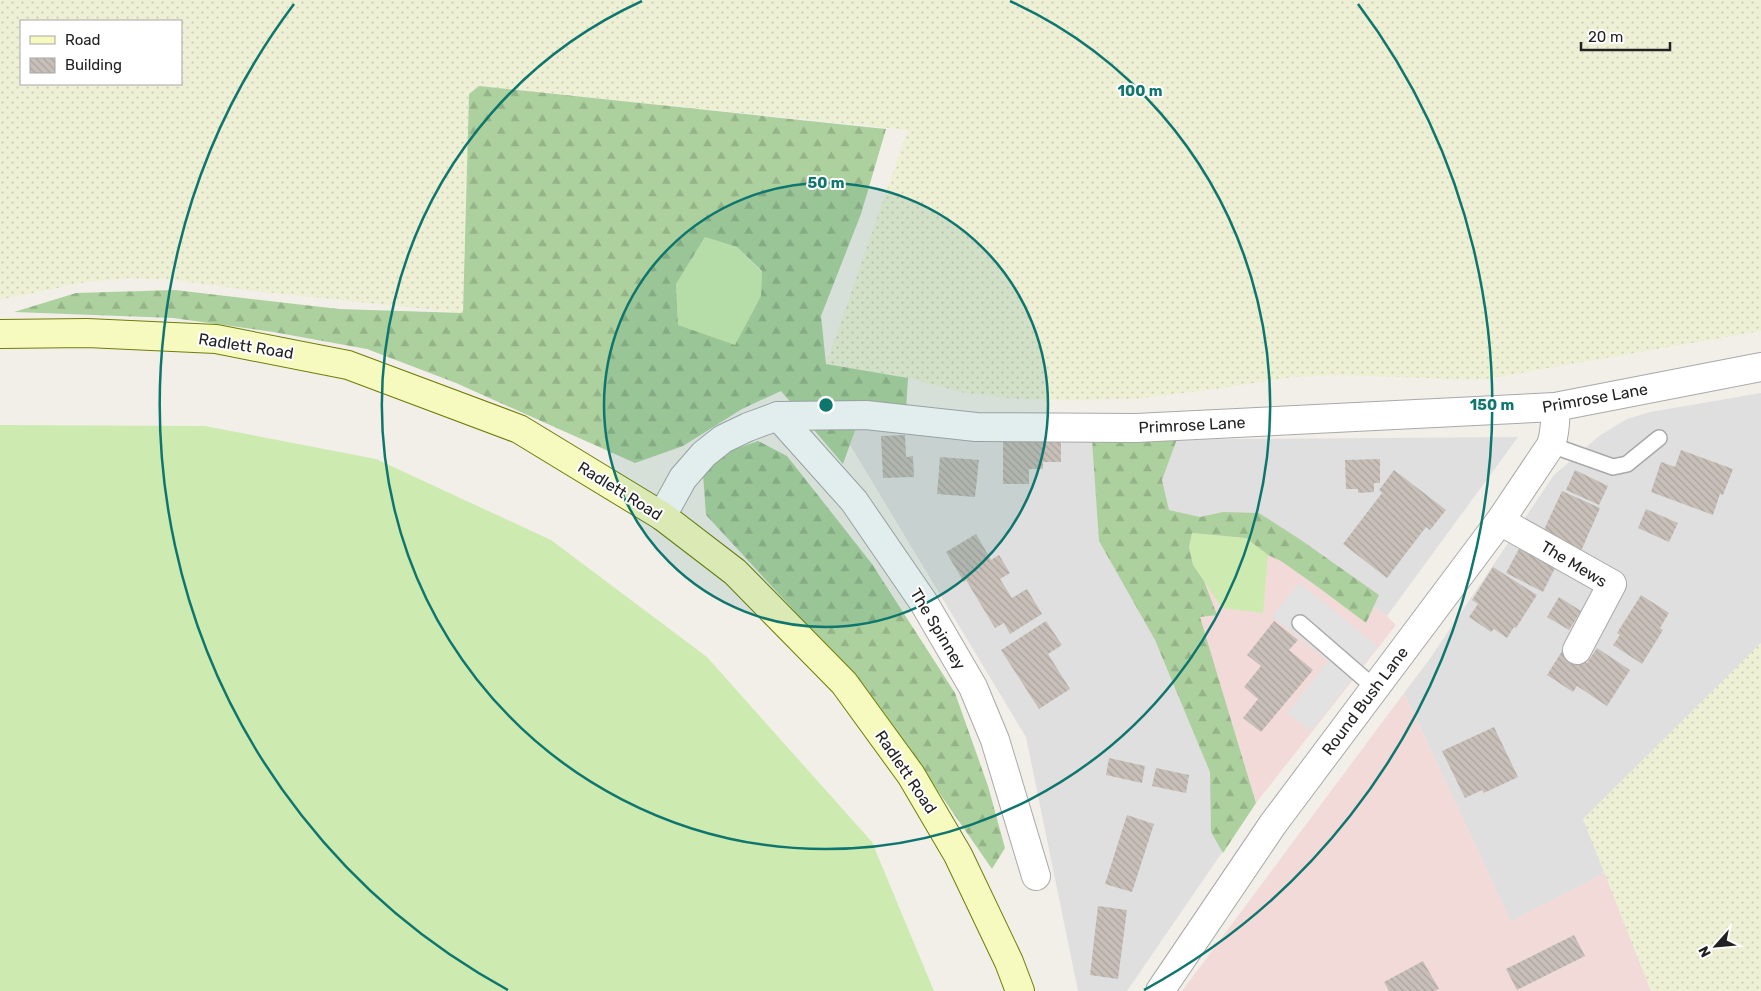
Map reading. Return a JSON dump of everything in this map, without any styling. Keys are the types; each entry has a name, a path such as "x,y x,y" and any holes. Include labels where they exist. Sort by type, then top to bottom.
{"main road":[{"name":"Radlett Road","path":"0,334 87,333 216,339 348,365 519,429 662,516 735,572 844,683 911,775 958,855 1009,962 1020,991"}],"street":[{"name":"Primrose Lane","path":"662,516 682,478 704,454 723,439 778,416 866,415 976,427 1136,428 1555,408 1761,367"},
{"name":"Round Bush Lane","path":"1160,991 1274,824 1500,521 1550,445 1556,422 1555,408"},
{"name":"The Spinney","path":"778,416 854,502 924,603 973,687 995,740 1036,876"},
{"name":"The Mews","path":"1500,521 1612,584 1577,650"}],"lane":[{"path":"1550,445 1613,467 1627,464 1659,438"},
{"path":"1300,623 1375,688"}],"shaded area":[{"path":"1761,393 1761,643 1584,819 1605,873 1511,922 1404,693 1429,660 1554,475 1599,436 1627,419 1650,412"},
{"path":"846,421 1086,440 1518,437 1387,616 1248,521 1172,526 1256,803 1127,991 1078,991 1026,737 841,430"},
{"path":"1248,521 1387,616 1396,625 1256,803 1172,526"},
{"path":"1299,583 1378,646 1311,731 1287,713 1328,661 1272,616"},
{"path":"1404,693 1511,921 1605,873 1651,991 1182,991"}],"green space":[{"path":"0,0 1761,0 1761,331 1486,379 1340,375 1293,377 1134,399 1017,399 965,393 908,378 826,364 908,130 479,86 469,94 463,313 255,291 174,280 131,278 86,282 0,299"},
{"path":"479,86 886,129 861,214 821,316 826,364 908,378 906,410 859,419 843,464 781,391 742,409 683,446 635,463 456,383 367,349 273,332 173,318 14,312 76,293 175,290 339,309 463,313 469,94","holes":["705,237 737,247 762,271 761,296 735,345 678,325 676,284"]},
{"path":"705,237 737,247 762,272 761,296 735,346 678,325 676,284"},
{"path":"0,425 205,426 376,459 551,540 707,657 872,842 934,991 0,991"},
{"path":"1177,439 1162,480 1169,510 1200,517 1223,512 1259,513 1379,595 1366,623 1318,587 1281,561 1268,555 1246,538 1192,533 1189,547 1193,565 1204,581 1217,615 1200,617 1256,803 1223,853 1211,832 1210,772 1155,640 1099,541 1092,440"},
{"path":"758,441 787,456 872,564 955,693 988,786 1005,848 992,869 888,719 814,632 706,515 703,474 719,455"},
{"path":"1192,533 1246,538 1268,555 1263,613 1222,608 1193,565 1189,547"},
{"path":"1761,643 1761,991 1651,991 1583,819"}],"building":[{"path":"905,435 906,457 913,456 914,477 883,478 881,436"},
{"path":"1003,441 1061,441 1061,462 1043,462 1043,469 1029,469 1029,484 1003,484"},
{"path":"1681,450 1733,469 1723,495 1720,494 1713,515 1651,492 1661,462 1675,467"},
{"path":"940,457 979,460 975,497 937,494"},
{"path":"1380,459 1380,483 1374,483 1374,492 1358,493 1358,489 1346,489 1345,460"},
{"path":"1394,470 1446,510 1430,530 1426,527 1387,578 1343,544 1382,493 1379,490"},
{"path":"1575,470 1608,486 1599,505 1566,490"},
{"path":"1562,491 1600,508 1581,551 1542,534"},
{"path":"1646,509 1678,523 1669,542 1638,528"},
{"path":"976,534 991,560 999,555 1010,573 1000,579 1012,598 1027,589 1042,614 1010,634 1004,623 995,628 966,580 964,582 946,552"},
{"path":"1522,543 1558,562 1543,592 1506,573"},
{"path":"1493,567 1537,595 1516,628 1514,627 1507,638 1494,629 1491,632 1469,617 1478,604 1472,600"},
{"path":"1641,595 1669,613 1660,628 1663,630 1642,664 1613,645 1620,635 1617,633"},
{"path":"1559,597 1581,611 1569,630 1547,617"},
{"path":"1046,621 1062,645 1048,654 1070,689 1039,709 1001,650"},
{"path":"1274,621 1298,640 1289,650 1313,670 1261,732 1243,718 1258,699 1244,687 1261,666 1247,655"},
{"path":"1564,648 1587,663 1597,648 1630,670 1607,706 1577,686 1573,692 1547,675"},
{"path":"1494,727 1518,777 1484,793 1482,790 1465,798 1442,751"},
{"path":"1109,758 1145,766 1142,783 1106,775"},
{"path":"1156,768 1189,775 1186,793 1152,786"},
{"path":"1127,815 1154,824 1132,892 1105,884"},
{"path":"1098,906 1127,910 1118,979 1090,975"},
{"path":"1574,935 1585,956 1517,990 1506,969"},
{"path":"1423,961 1439,989 1434,991 1389,991 1384,982"}]}
